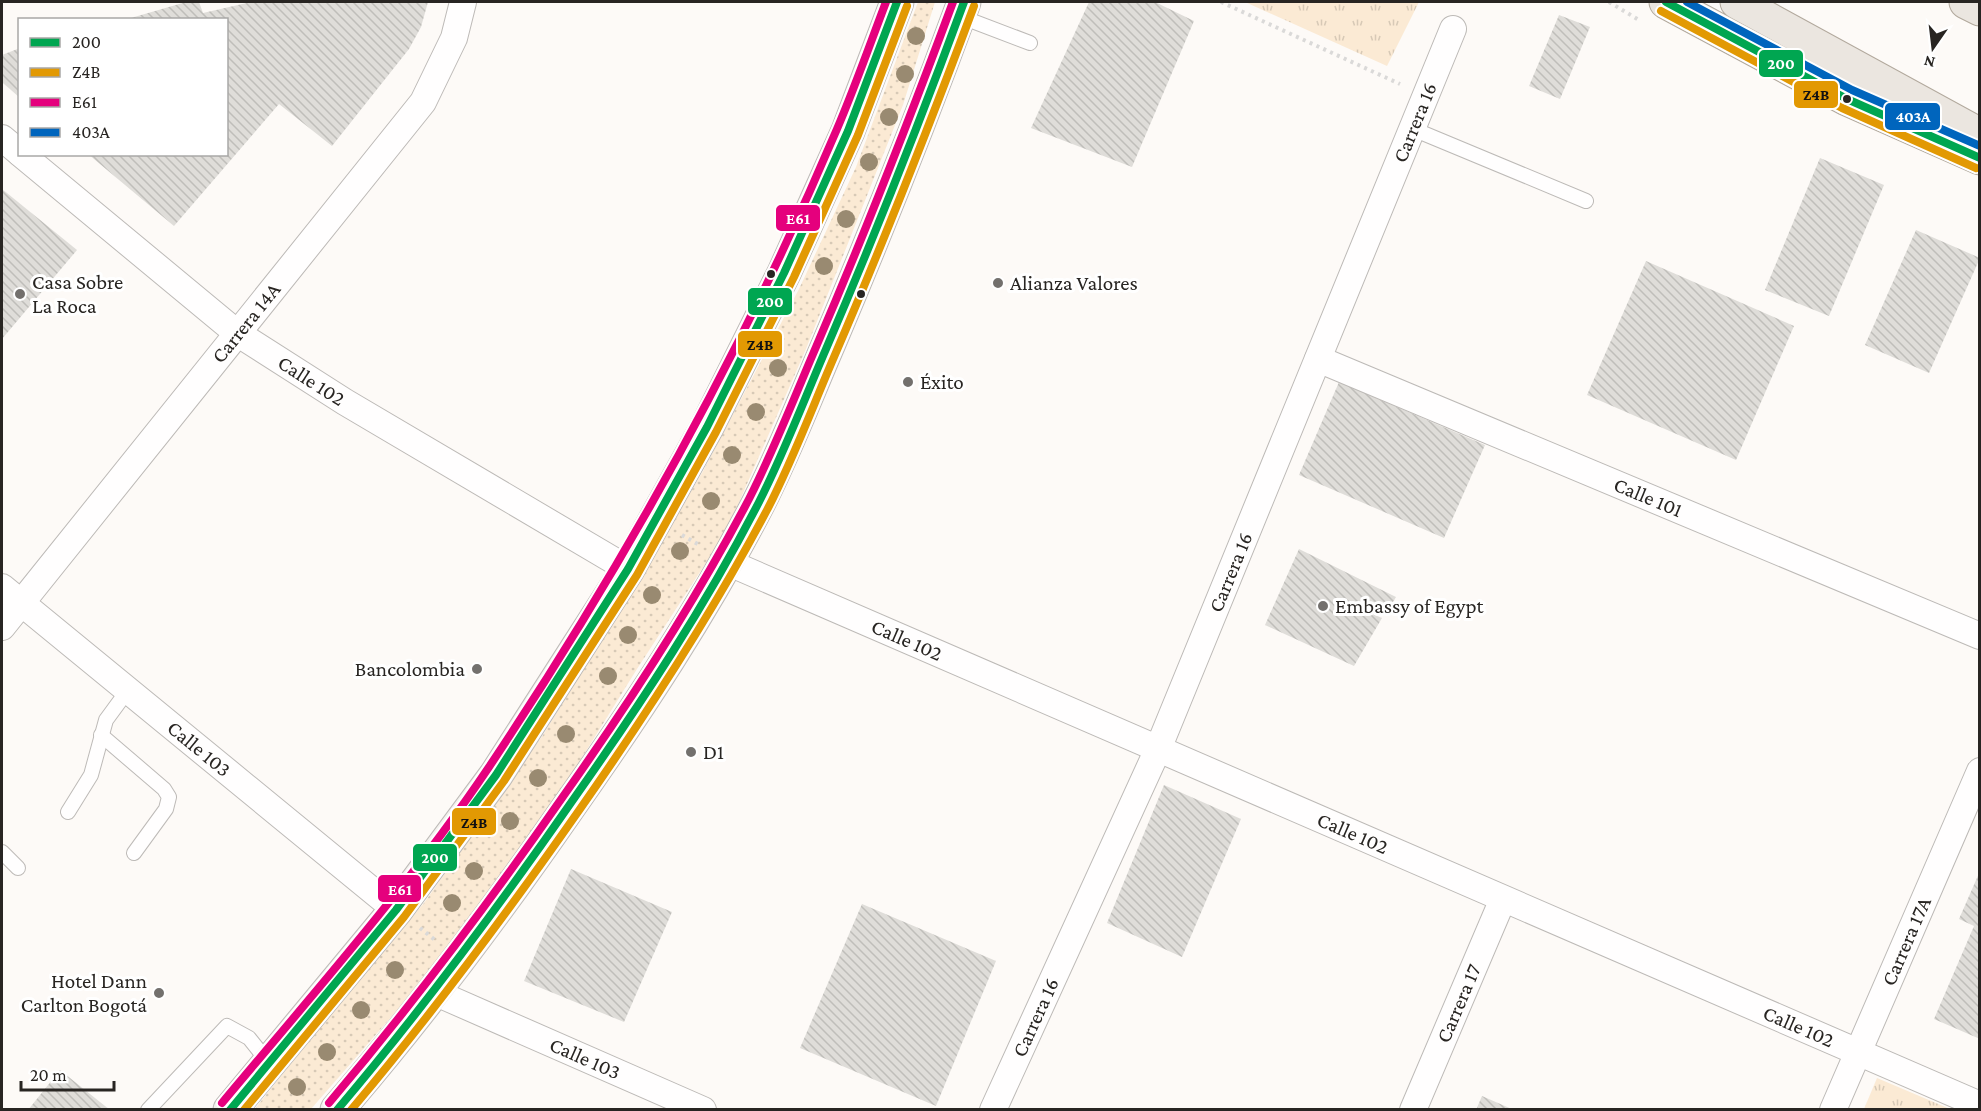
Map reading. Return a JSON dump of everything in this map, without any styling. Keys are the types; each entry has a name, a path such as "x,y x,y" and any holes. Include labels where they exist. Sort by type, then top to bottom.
{"main road":[{"path":"230,1110 396,910 496,775 628,569 707,427 784,273 848,131 897,2"},
{"path":"1666,2 1847,99 1980,158"},
{"path":"1737,2 1980,135"},
{"path":"1966,2 1980,9"},
{"path":"337,1110 460,959 599,765 676,647 727,562 783,452 873,239 961,9"}],"street":[{"name":"Carrera 14A","path":"2,627 423,102 454,38 463,2"},
{"name":"Carrera 16","path":"993,1110 1158,749 1454,29"},
{"name":"Calle 102","path":"2,138 18,152"},
{"name":"Calle 102","path":"22,156 237,333 345,402 628,569"},
{"name":"Calle 101","path":"1318,358 1980,636"},
{"name":"Calle 102","path":"727,562 1980,1105"},
{"name":"Calle 103","path":"2,586 396,910"},
{"name":"Carrera 17A","path":"1833,1110 1980,771"},
{"name":"Carrera 17","path":"1413,1110 1503,898"},
{"name":"Calle 103","path":"434,992 703,1110"}],"lane":[{"path":"961,9 1030,43"},
{"path":"1413,129 1586,201"},
{"path":"68,812 91,775 105,720 128,690"},
{"path":"101,735 164,789 169,797 166,809 135,853"},
{"path":"2,852 18,867"},
{"path":"148,1110 227,1026 249,1038 269,1063"}],"path":[{"path":"1221,2 1426,96"},
{"path":"656,519 727,562"},
{"path":"396,910 460,959"}],"green space":[{"path":"918,2 935,2 903,105 806,349 726,532 637,669 532,838 434,968 311,1109 254,1110 330,1014 424,903 543,735 702,473 799,289 856,167"},
{"path":"1245,2 1419,2 1387,66"},
{"path":"1877,1078 1950,1109 1864,1109"}],"building":[{"path":"186,2 199,2 203,13 251,2 428,2 421,27 409,49 332,146 279,104 174,226 90,156 228,156 228,18 131,18"},
{"path":"1089,2 1155,2 1194,21 1132,167 1031,128"},
{"path":"1559,15 1590,27 1560,99 1529,86"},
{"path":"18,49 18,96 2,82 2,55"},
{"path":"1820,158 1884,185 1829,316 1765,290"},
{"name":"Casa Sobre La Roca","path":"2,189 77,250 2,339"},
{"path":"1916,230 1980,258 1929,373 1865,345"},
{"path":"1646,261 1794,326 1736,460 1587,395"},
{"path":"1339,382 1485,445 1444,538 1299,475"},
{"name":"Embassy of Egypt","path":"1299,549 1396,597 1389,609 1374,603 1370,613 1382,618 1354,666 1265,625"},
{"path":"1164,785 1241,819 1182,957 1107,923"},
{"path":"571,869 672,912 624,1022 524,981"},
{"path":"1980,871 1980,1039 1934,1019 1974,926 1959,919"},
{"path":"862,904 996,961 936,1106 800,1048"},
{"path":"60,1070 110,1110 28,1110"},
{"path":"1482,1096 1514,1110 1476,1110"}],"transit line":[{"name":"E61","path":"222,1103 360,939 426,854 489,767 587,614 678,456 762,295 837,129 886,2"},
{"name":"200","path":"230,1110 396,910 496,775 628,569 707,427 784,273 848,131 897,2"},
{"name":"E61","path":"329,1103 478,915 587,762 637,689 728,538 767,462 834,304 887,175 953,2"},
{"name":"200","path":"337,1110 460,956 575,797 672,652 739,540 785,446 880,220 964,2"},
{"name":"200","path":"1666,2 1847,99 1980,158"},
{"name":"403A","path":"1687,2 1852,90 1980,146"},
{"name":"Z4B","path":"244,1110 404,917 504,781 637,575 716,432 794,277 858,135 907,6"},
{"name":"Z4B","path":"351,1110 469,962 580,809 678,662 746,549 767,510 802,434 889,226 974,6"},
{"name":"Z4B","path":"1661,11 1842,108 1976,168"}],"place":[{"name":"Alianza Valores","path":"998,283"},
{"name":"Casa Sobre La Roca","path":"20,294"},
{"name":"Éxito","path":"908,382"},
{"name":"Embassy of Egypt","path":"1323,606"},
{"name":"Bancolombia","path":"477,669"},
{"name":"D1","path":"691,752"},
{"name":"Hotel Dann Carlton Bogotá","path":"159,993"}]}
